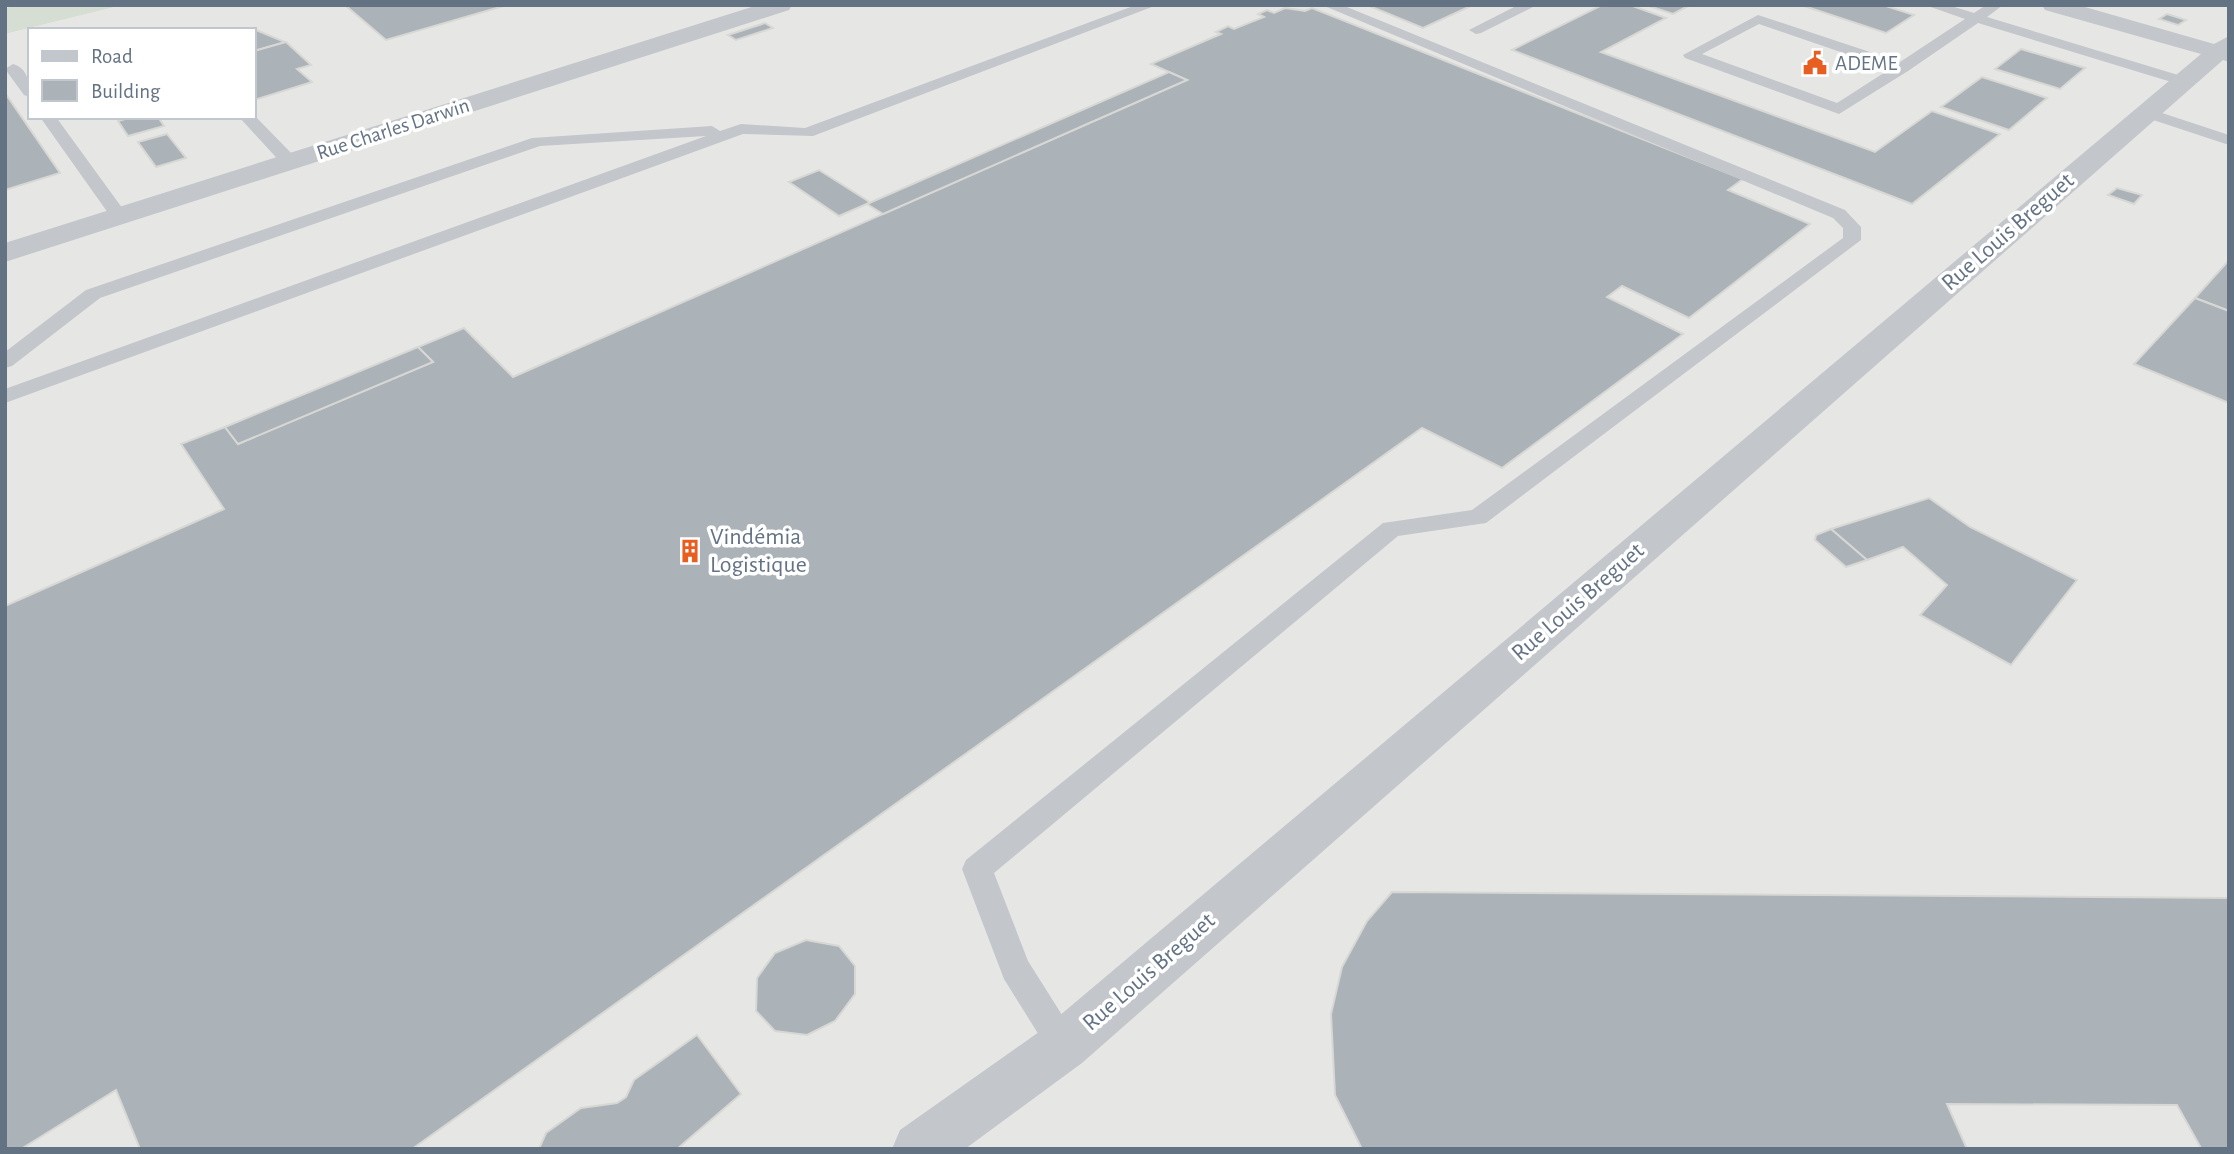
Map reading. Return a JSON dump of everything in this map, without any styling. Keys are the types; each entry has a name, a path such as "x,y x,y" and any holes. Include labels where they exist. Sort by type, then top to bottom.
{"street":[{"name":"Rue Charles Darwin","path":"5,253 781,5"},
{"path":"2053,5 2225,50"},
{"name":"Rue Louis Breguet","path":"919,1149 1064,1045 2183,81 2225,50"}],"lane":[{"path":"5,362 93,294 538,142 741,129 807,133 1150,5"},
{"path":"1064,1045 1015,969 976,869 1391,529 1478,517 1853,240 1852,227 1839,214 1329,5"},
{"path":"1476,30 1530,5"},
{"path":"1932,5 2183,81"},
{"path":"1903,68 1758,19 1690,55 1839,109 1903,68 1996,5"},
{"path":"13,69 28,89"},
{"path":"2147,113 2229,140"},
{"path":"49,119 119,216"},
{"path":"249,119 290,162"},
{"path":"5,396 741,129"}],"shaded area":[{"path":"17,5 123,5 5,34 5,8"},
{"path":"123,5 2229,5 2229,1149 5,1149 5,34 28,28 28,119 256,119 256,28 29,28"}],"building":[{"path":"345,5 507,5 386,40"},
{"path":"1367,5 1473,5 1423,28"},
{"path":"1602,5 1630,5 1666,18 1601,52 1875,152 1932,111 2000,134 1912,204 1512,50"},
{"path":"1646,5 1690,5 1673,14"},
{"path":"1801,5 1883,5 1914,15 1886,33"},
{"name":"Vindémia Logistique","path":"1285,8 1305,11 1312,8 1743,179 1728,190 1810,224 1689,318 1622,286 1607,297 1683,334 1502,468 1422,428 412,1149 140,1149 116,1090 21,1149 5,1149 5,606 224,509 181,444 225,427 238,444 433,362 418,347 464,328 513,377 1187,80 1151,64 1221,34 1216,32 1228,26 1234,29 1264,17 1258,14 1267,10 1274,13"},
{"path":"2167,14 2186,20 2178,25 2159,19"},
{"path":"765,23 773,28 736,40 728,35"},
{"path":"256,30 285,42 256,50"},
{"path":"286,42 311,65 297,69 312,82 256,99 256,50"},
{"path":"2021,49 2085,68 2060,89 1995,69"},
{"path":"1169,72 1187,80 883,214 867,204"},
{"path":"1982,77 2047,98 2009,130 1941,107"},
{"path":"5,93 60,173 5,190"},
{"path":"159,119 164,126 128,136 118,121"},
{"path":"167,134 186,158 156,167 138,142"},
{"path":"819,170 869,203 839,216 789,182"},
{"path":"2117,188 2142,195 2134,204 2108,195"},
{"path":"2229,260 2229,311 2195,298"},
{"path":"2195,298 2229,311 2229,403 2134,364"},
{"path":"418,347 433,362 238,444 225,427"},
{"path":"1929,498 1970,527 2077,580 2011,665 1920,615 1947,585 1903,547 1867,560 1831,529"},
{"path":"1831,529 1867,560 1846,567 1815,540 1816,535"},
{"path":"1392,892 2229,898 2229,1149 2201,1148 2177,1105 1947,1104 1967,1149 1362,1149 1335,1095 1331,1014 1342,967 1367,921"},
{"path":"806,940 839,946 855,966 855,994 835,1021 807,1035 775,1031 756,1011 757,978 775,953"},
{"path":"697,1035 741,1094 677,1149 539,1149 546,1133 581,1108 617,1103 626,1097 634,1080"}],"place":[{"name":"ADEME","path":"1815,63"},
{"name":"Vindémia Logistique","path":"690,551"}]}
